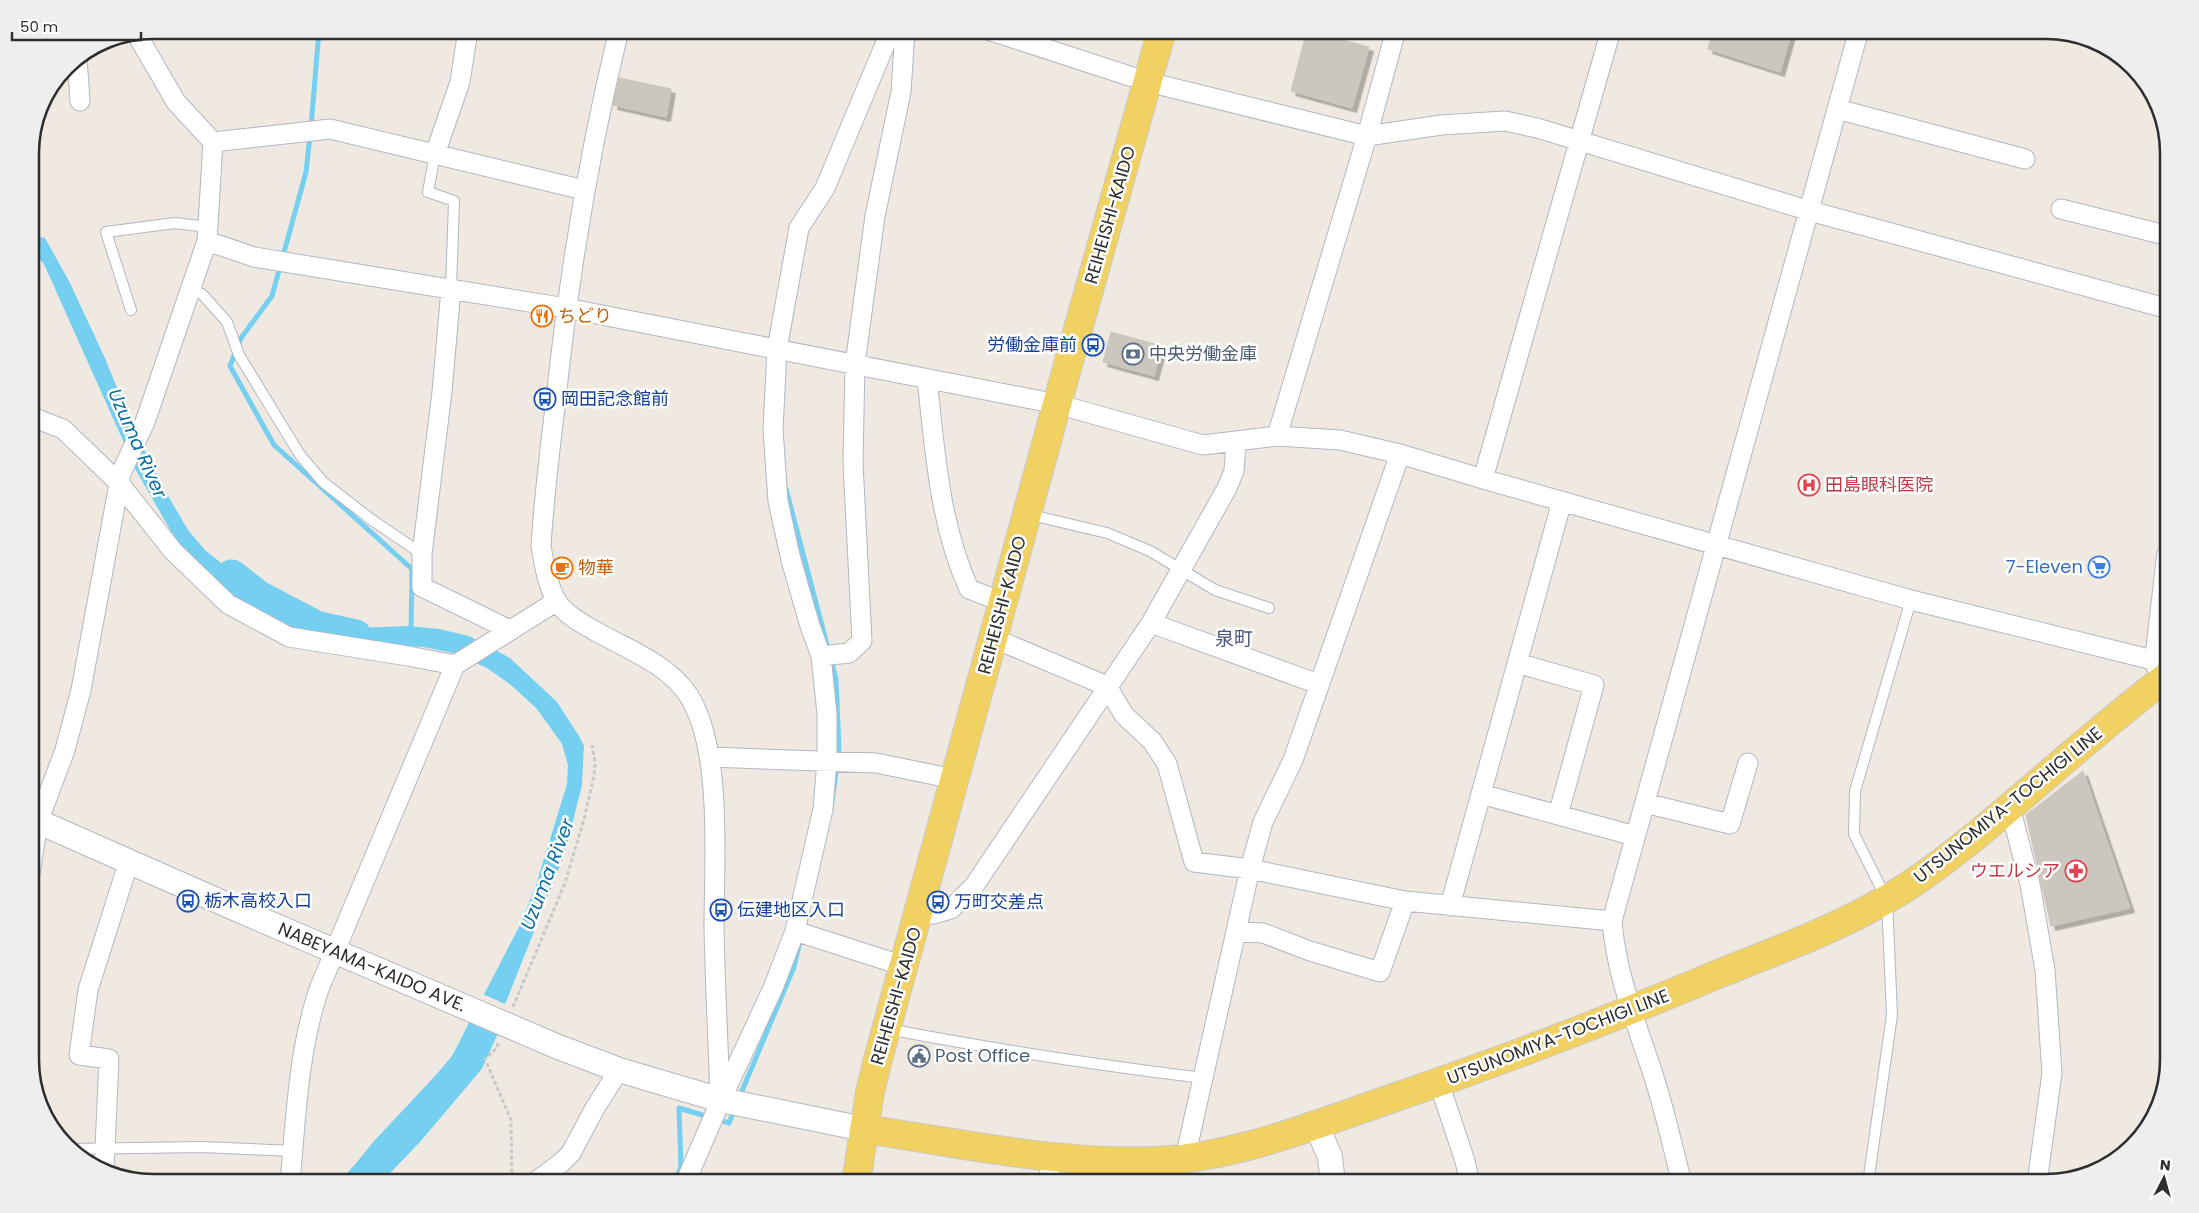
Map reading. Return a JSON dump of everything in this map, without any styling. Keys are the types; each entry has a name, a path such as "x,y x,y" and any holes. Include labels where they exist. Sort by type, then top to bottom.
{"main road":[{"name":"REIHEISHI-KAIDO","path":"857,1174 870,1092 1026,514 1160,39"},
{"name":"UTSUNOMIYA-TOCHIGI LINE","path":"864,1129 1052,1157 1174,1167 1316,1124 1439,1082 1631,1011 1823,931 1887,900 1928,872 2010,807 2160,681"}],"street":[{"path":"435,154 460,82 467,39"},
{"path":"616,39 584,190 566,308 542,546 546,576 557,601 578,622 651,660 672,676 688,695 697,713 709,757 714,801 714,927 721,1100"},
{"path":"689,1174 773,988 795,930 823,809 827,761 827,714 821,656 810,626 778,501 773,430 777,349 799,228 825,188 886,39"},
{"path":"821,656 849,653 862,641 853,462 855,364 875,216 901,92 904,39"},
{"path":"1016,39 1148,82 1367,136 1441,125 1505,121 1537,128 1580,143 1810,211 2160,307"},
{"path":"1277,436 1367,136 1394,39"},
{"path":"1483,479 1609,39"},
{"path":"1680,1174 1654,1080 1631,1011 1614,948 1612,921 1856,39"},
{"path":"39,809 66,750 80,690 120,478 145,422 207,234 213,142 176,102 140,40"},
{"path":"78,67 80,100"},
{"path":"1837,109 2025,159"},
{"path":"213,142 330,129 584,190"},
{"path":"2061,210 2160,234"},
{"path":"207,234 254,257 566,308 1057,404 1203,445 1277,436 1340,440 1400,454 1911,600 2160,675"},
{"path":"451,289 442,392 422,554 422,587 510,630"},
{"path":"927,379 941,502 958,564 969,589 1002,602"},
{"path":"39,424 63,429 120,478 173,551 228,604 289,638 457,663"},
{"path":"919,914 934,914 951,909 974,886 1027,810 1106,686 1151,622 1228,488 1234,471 1236,442"},
{"path":"1174,1167 1203,1078 1250,868 1263,822 1293,760 1400,454"},
{"path":"1450,906 1562,501"},
{"path":"291,1174 302,1054 309,1020 319,989 457,663 557,601"},
{"path":"1151,622 1318,684"},
{"path":"992,638 1106,686 1124,715 1152,741 1167,764 1194,862 1250,868 1405,901 1612,921"},
{"path":"1517,663 1594,685 1558,815"},
{"path":"709,757 876,763 954,779"},
{"path":"1645,803 1730,824 1748,763"},
{"path":"1481,794 1636,836"},
{"path":"2010,807 2030,884 2045,970 2052,1073 2038,1174"},
{"name":"NABEYAMA-KAIDO AVE.","path":"39,822 504,1024 619,1070 721,1100 864,1129"},
{"path":"104,1163 109,1058 79,1055 88,990 128,861"},
{"path":"1236,932 1262,933 1310,951 1380,972 1405,901"},
{"path":"795,930 904,966"},
{"path":"546,1174 571,1153 595,1108 619,1070"},
{"path":"1439,1082 1468,1174"},
{"path":"1316,1124 1330,1157 1333,1174"},
{"path":"1049,1174 1052,1157"}],"lane":[{"path":"435,154 428,192 454,201 451,289"},
{"path":"131,310 106,232 175,223 207,234"},
{"path":"190,290 202,294 227,322 239,354 300,455 317,475 372,520 422,554"},
{"path":"1026,514 1107,533 1150,552 1215,590 1269,608"},
{"path":"1869,1174 1892,1015 1887,900 1854,834 1855,791 1911,600"},
{"path":"887,1029 1066,1060 1203,1078"},
{"path":"81,1149 202,1147 293,1151"}],"path":[{"path":"512,1174 511,1120 485,1060 497,1048 504,1024 565,884 594,776 595,762 592,745"}],"water":[{"path":"39,237 45,238 69,281 104,356 133,427 164,489 188,530 205,550 284,614 309,626 356,628 409,626 439,629 469,636 510,658 557,702 584,746 582,785 564,856 506,1002 486,1046 469,1059 400,1141 389,1149 368,1174 347,1174 374,1141 450,1060 519,927 536,885 567,784 568,765 562,744 537,709 511,685 487,668 453,653 423,647 327,641 255,616 180,547 137,472 44,264 39,259"}],"pier":[{"path":"483,994 507,1005 491,1040 465,1028"}],"building":[{"path":"1305,39 1340,39 1369,47 1352,108 1291,91"},
{"path":"1711,39 1789,39 1780,72 1708,49"},
{"path":"619,78 671,89 666,117 613,105"},
{"name":"中央労働金庫","path":"1111,332 1162,346 1154,376 1103,362"},
{"path":"2083,771 2130,908 2051,926 2026,815"}],"waterway":[{"path":"311,127 318,39"},
{"path":"310,135 306,172 272,296 241,338 230,366 274,445 412,569 411,632"},
{"path":"786,489 836,679 839,749 831,809"},
{"name":"Uzuma River","path":"232,575 259,596 316,626 356,635"},
{"path":"739,1098 794,967 800,941"},
{"name":"Uzuma River","path":"368,1174 409,1131 469,1060 487,1020"},
{"path":"678,1174 681,1167 679,1108 729,1123 735,1108"}],"place":[{"name":"ちどり","path":"542,316"},
{"name":"労働金庫前","path":"1093,345"},
{"name":"中央労働金庫","path":"1133,354"},
{"name":"岡田記念館前","path":"545,399"},
{"name":"田島眼科医院","path":"1809,485"},
{"name":"7-Eleven","path":"2099,567"},
{"name":"物華","path":"562,568"},
{"name":"ウエルシア","path":"2076,871"},
{"name":"栃木高校入口","path":"188,901"},
{"name":"万町交差点","path":"938,902"},
{"name":"伝建地区入口","path":"721,910"},
{"name":"Post Office","path":"919,1056"}],"district":[{"name":"泉町","path":"1234,638"}]}
